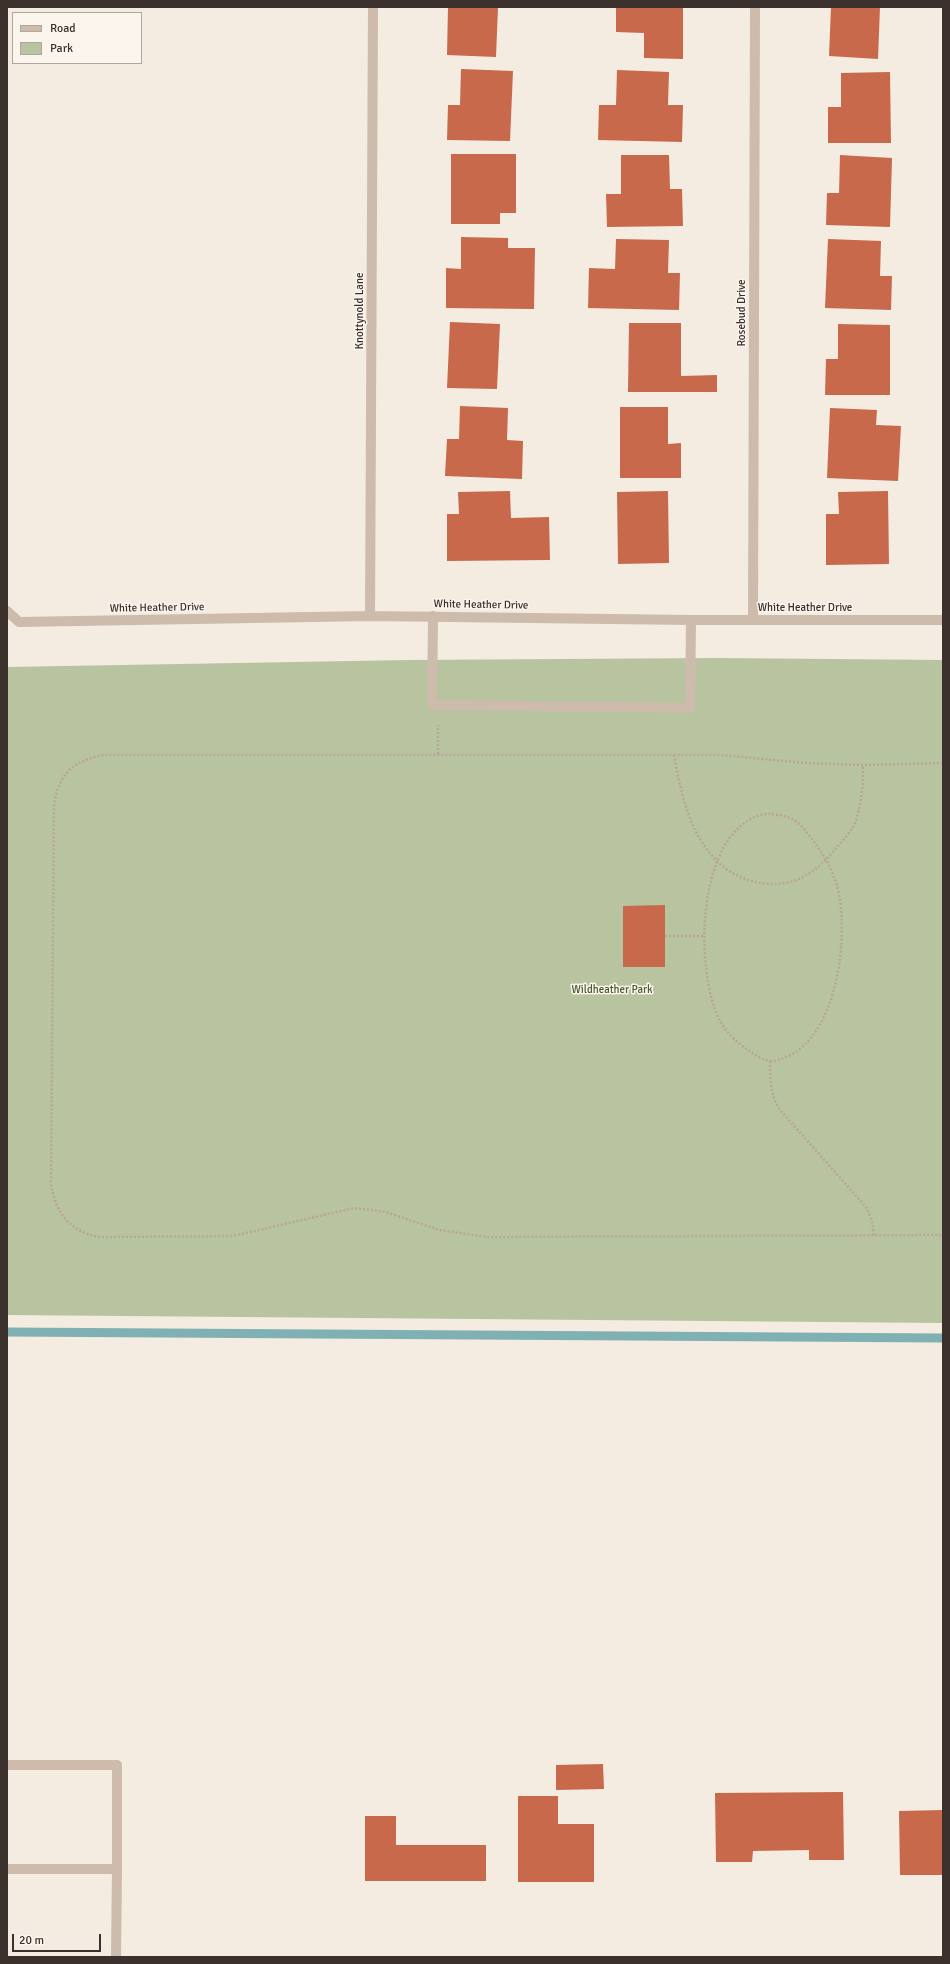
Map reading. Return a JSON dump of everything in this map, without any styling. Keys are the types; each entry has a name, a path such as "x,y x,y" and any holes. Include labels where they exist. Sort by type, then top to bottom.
{"street":[{"name":"Knottynold Lane","path":"370,616 374,7"},
{"name":"Rosebud Drive","path":"753,620 755,7"},
{"name":"White Heather Drive","path":"7,611 19,622 370,616 691,620 943,620"},
{"path":"433,616 432,705 690,708 691,620"},
{"path":"7,1765 117,1766 116,1957"},
{"path":"7,1869 117,1869"}],"path":[{"path":"438,705 438,754"},
{"path":"943,763 863,765 806,763 721,755 438,754 103,756 90,758 76,764 64,775 57,788 54,811 51,1186 54,1201 61,1214 72,1226 84,1234 98,1237 233,1236 354,1208 386,1212 439,1230 488,1237 943,1235"},
{"path":"674,755 684,804 692,825 718,862 738,876 766,884 792,882 803,877 826,860 856,820 862,786 863,765"},
{"path":"772,814 788,817 798,822 816,844 826,860 833,873 839,895 841,944 834,986 826,1010 809,1042 798,1051 783,1059 770,1061 759,1058 744,1048 730,1034 719,1019 708,977 704,936 707,903 712,878 725,844 745,822 758,815 772,814"},
{"path":"665,936 704,936"},
{"path":"770,1061 770,1086 773,1099 780,1110 866,1207 872,1220 874,1235"}],"green space":[{"name":"Wildheather Park","path":"717,658 943,660 943,1323 7,1315 7,667 409,660"}],"building":[{"path":"448,7 498,7 496,57 447,55"},
{"path":"616,7 683,7 683,59 644,58 644,33 616,32"},
{"path":"831,7 880,7 878,59 829,56"},
{"path":"461,69 513,71 510,141 447,140 448,105 460,105"},
{"path":"617,70 669,72 668,105 683,105 682,142 598,140 599,105 616,105"},
{"path":"890,72 891,143 828,143 828,107 841,107 841,73"},
{"path":"451,154 516,154 516,213 500,213 500,224 451,224"},
{"path":"621,155 669,155 670,189 682,189 683,226 607,227 606,194 621,194"},
{"path":"840,155 892,158 890,227 826,225 827,193 839,193"},
{"path":"461,237 508,238 508,248 535,248 534,309 446,308 446,268 461,269"},
{"path":"616,239 669,240 668,273 680,273 679,310 588,308 589,268 615,269"},
{"path":"828,239 881,241 880,276 892,276 891,310 825,308"},
{"path":"450,322 500,324 497,389 447,388"},
{"path":"629,323 681,323 681,376 717,375 717,392 628,392"},
{"path":"838,324 890,325 890,395 825,395 826,359 838,359"},
{"path":"460,406 508,408 507,440 523,441 522,479 445,476 447,439 459,439"},
{"path":"620,407 668,407 668,444 681,443 681,478 620,478"},
{"path":"830,408 877,410 876,425 901,426 898,481 827,478"},
{"path":"510,491 511,518 549,517 550,560 447,561 447,514 459,514 458,492"},
{"path":"668,491 669,563 618,564 617,492"},
{"path":"888,491 889,564 826,565 826,514 839,514 838,492"},
{"path":"665,905 665,967 623,967 623,906"},
{"path":"603,1764 604,1789 556,1790 556,1765"},
{"path":"843,1792 844,1860 809,1860 809,1850 753,1851 752,1862 716,1862 715,1793"},
{"path":"518,1796 558,1796 558,1824 594,1824 594,1882 518,1882"},
{"path":"943,1810 943,1875 900,1875 899,1811"},
{"path":"365,1816 396,1816 396,1845 486,1845 486,1881 365,1881"}],"waterway":[{"path":"7,1332 943,1338"}]}
